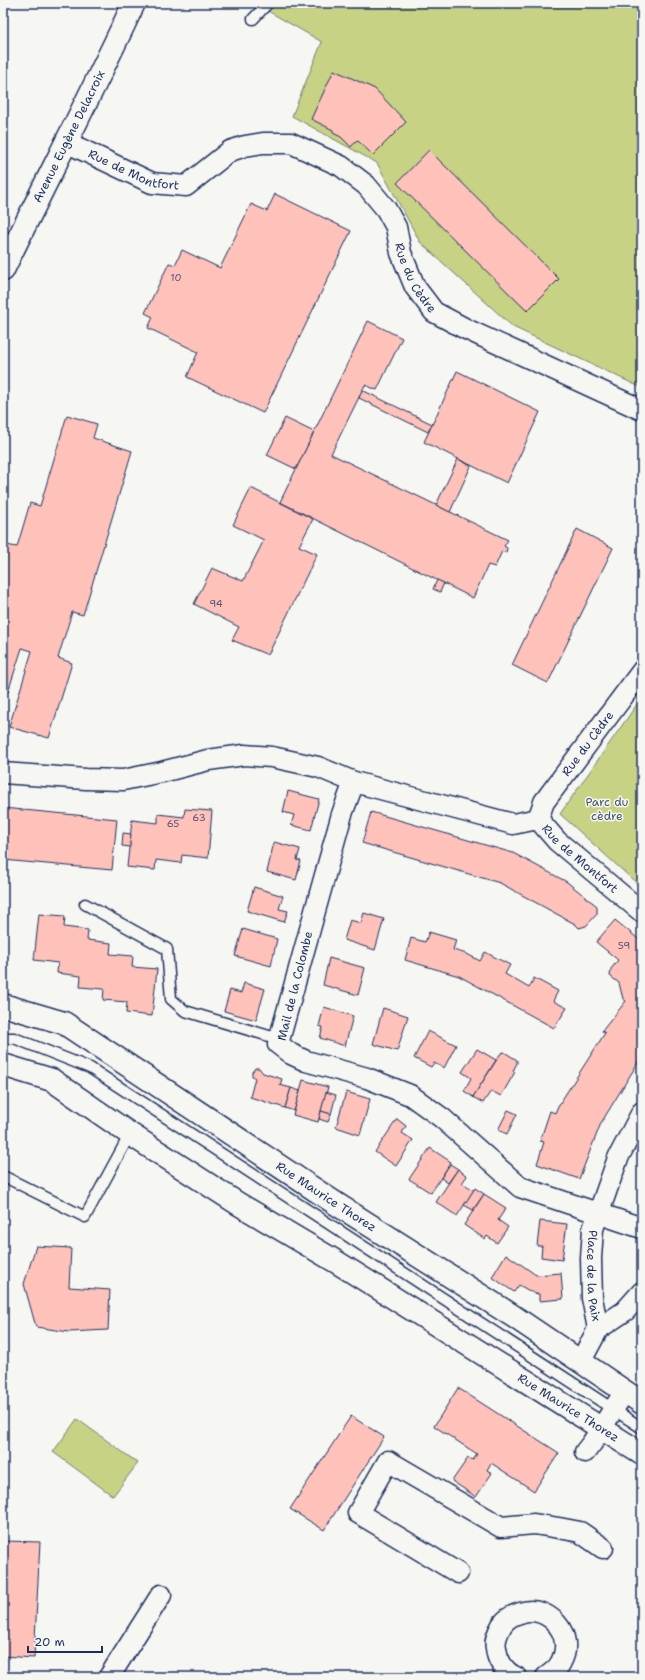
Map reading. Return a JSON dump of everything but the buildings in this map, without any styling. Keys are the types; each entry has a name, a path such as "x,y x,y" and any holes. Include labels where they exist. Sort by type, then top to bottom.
{"main road":[{"name":"Avenue Eugène Delacroix","path":"3,270 134,3"},
{"name":"Rue Maurice Thorez","path":"3,1005 64,1023 338,1205 513,1316 634,1397"},
{"name":"Rue Maurice Thorez","path":"3,1065 52,1080 130,1134 237,1203 335,1261 642,1454"}],"street":[{"name":"Rue de Montfort","path":"66,142 152,183 186,186 230,151 263,142"},
{"name":"Rue du Cèdre","path":"263,142 291,143 341,166 366,185 386,209 396,227 401,253 407,270 415,287 434,312 466,329 642,410"},
{"name":"Rue du Cèdre","path":"538,819 544,802 642,672"},
{"path":"3,772 86,779 123,780 208,760 244,755 272,757 318,767 354,782 513,824 538,819"},
{"name":"Mail de la Colombe","path":"354,782 342,814 278,1044 296,1056 366,1078 410,1095 442,1118 520,1187 642,1228"},
{"name":"Rue de Montfort","path":"538,819 557,841 642,912"},
{"name":"Place de la Paix","path":"598,1329 592,1298 591,1258 593,1229 618,1158 642,1112"},
{"name":"Place de la Paix","path":"579,1360 583,1358 598,1329 625,1312 642,1292"},
{"path":"585,1452 614,1410 634,1397"},
{"path":"458,1573 358,1513 388,1462 501,1527 534,1524 580,1532 603,1548"},
{"path":"109,1677 161,1595"},
{"path":"516,1677 503,1668 497,1657 495,1645 497,1633 504,1622 513,1615 525,1611 537,1611 557,1622 563,1631 566,1642 565,1652 561,1662 554,1671 546,1677"}],"lane":[{"path":"253,19 268,3"},
{"path":"84,904 167,949 172,998 185,1011 279,1038"},
{"path":"3,1038 14,1038 90,1068 642,1428"},
{"path":"3,1176 85,1217 130,1134"}],"green space":[{"path":"254,3 642,3 642,388 513,327 420,242 377,163 292,116 322,42"},
{"name":"Parc du cèdre","path":"642,697 642,888 560,814"},
{"path":"77,1419 138,1463 113,1496 53,1452"}]}
